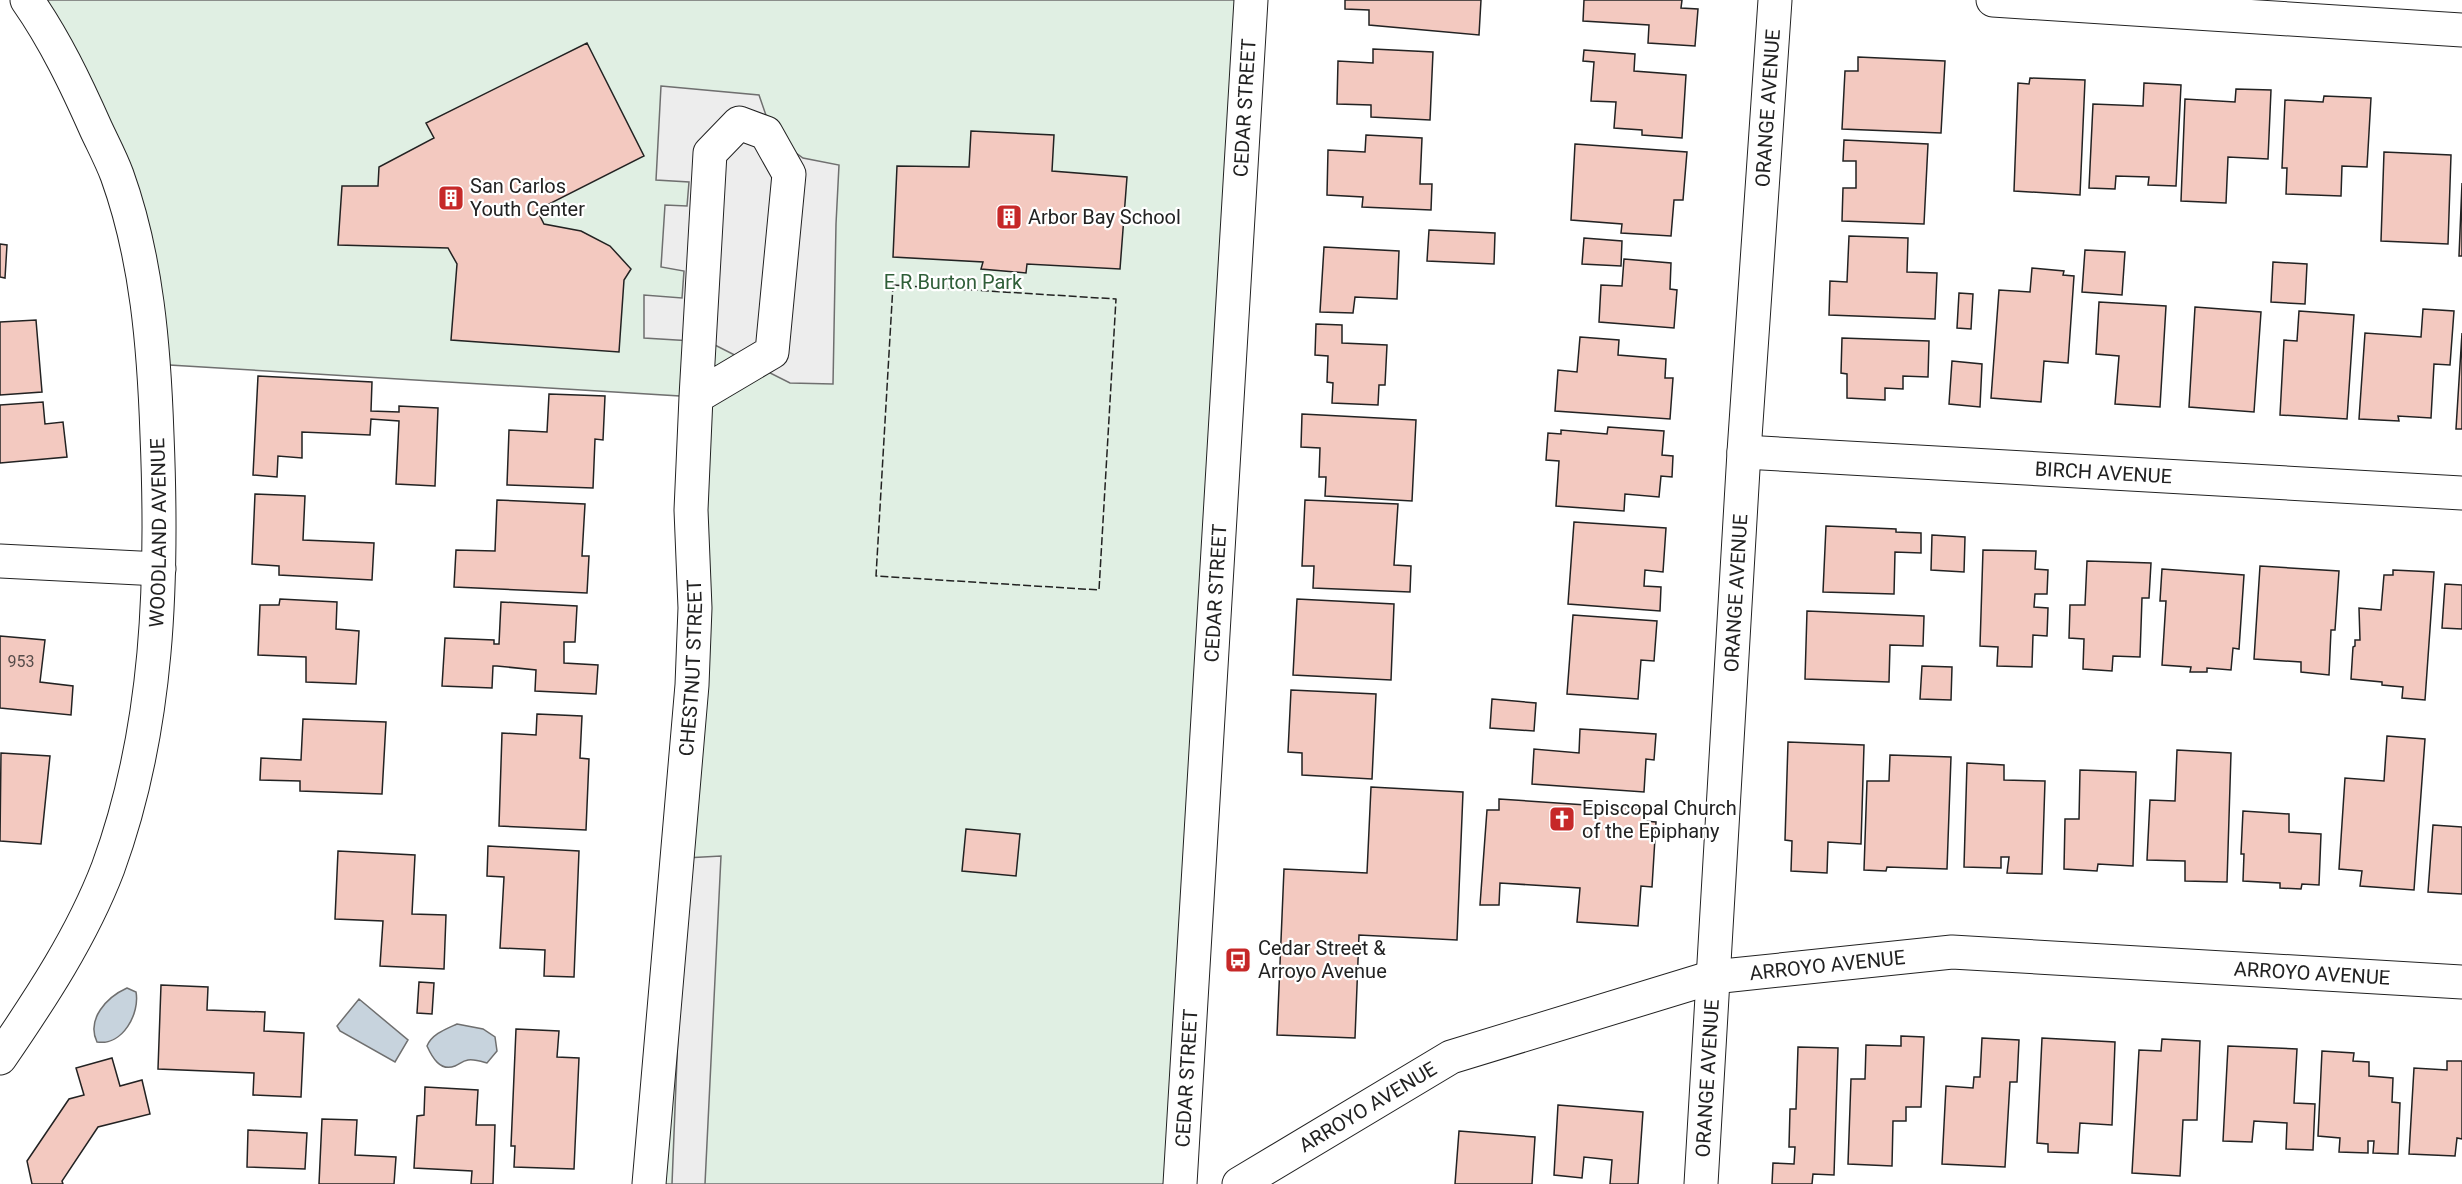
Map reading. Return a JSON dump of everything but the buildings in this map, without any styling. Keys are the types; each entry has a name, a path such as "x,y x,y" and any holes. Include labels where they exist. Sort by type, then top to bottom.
{"street":[{"name":"WOODLAND AVENUE","path":"0,1058 40,999 78,935 108,867 130,792 146,720 156,642 159,568 159,492 152,342 139,257 117,175 81,96 44,24 27,0"},
{"name":"CEDAR STREET","path":"1180,1184 1251,0"},
{"name":"ORANGE AVENUE","path":"1701,1184 1744,452 1776,0"},
{"path":"1994,0 2462,30"},
{"name":"CHESTNUT STREET","path":"649,1184 692,684 695,608 691,510 696,397 710,153 739,123 766,133 789,174 772,352 696,397"},
{"name":"BIRCH AVENUE","path":"1744,452 2462,493"},
{"path":"0,561 159,568"},
{"name":"ARROYO AVENUE","path":"1239,1184 1451,1057 1713,976 1952,952 2462,982"}],"green space":[{"name":"E R Burton Park","path":"27,0 1251,0 1180,1184 649,1184 696,397 153,364 139,257"}],"shaded area":[{"path":"661,86 759,95 769,124 785,145 803,158 839,165 833,384 790,383 709,342 644,338 644,295 682,298 684,271 661,267 665,205 687,206 689,182 656,180"},
{"path":"721,856 705,1184 672,1184 685,858"},
{"path":"127,988 136,992 137,1000 128,1026 115,1039 97,1042 94,1033 96,1017 112,997"},
{"path":"359,999 408,1040 395,1062 340,1031 337,1026"},
{"path":"457,1024 483,1029 495,1037 497,1051 487,1063 470,1060 445,1067 434,1059 427,1046 429,1042 440,1032"}],"fence":[{"path":"893,285 1116,299 1099,590 876,576 893,285"}],"place":[{"name":"San Carlos Youth Center","path":"451,198"},
{"name":"Arbor Bay School","path":"1009,217"},
{"name":"Episcopal Church of the Epiphany","path":"1562,819"},
{"name":"Cedar Street & Arroyo Avenue","path":"1238,960"}]}
